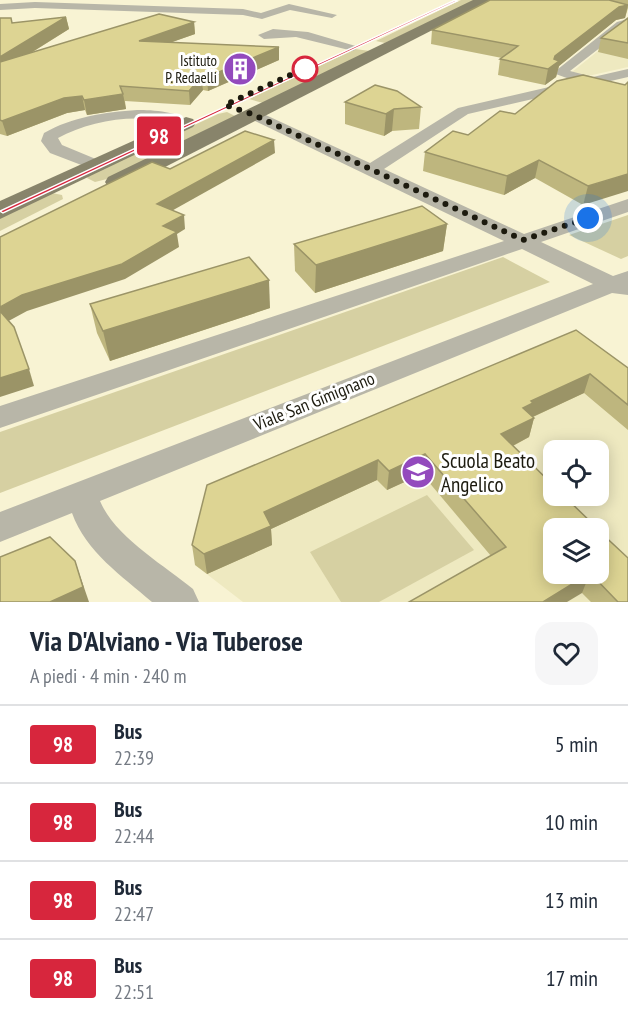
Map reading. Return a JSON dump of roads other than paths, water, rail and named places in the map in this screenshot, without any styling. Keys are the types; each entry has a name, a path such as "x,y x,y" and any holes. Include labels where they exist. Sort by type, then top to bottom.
{"main road":[{"path":"302,70 455,0"},
{"path":"0,211 81,193 252,114 484,0"},
{"path":"357,45 385,48"},
{"path":"81,193 97,166 225,105 252,114"}],"street":[{"path":"0,8 35,5 243,12 262,16 289,6 332,15"},
{"path":"592,81 560,73 621,24 628,22"},
{"path":"264,35 274,31 286,32 357,45"},
{"path":"372,169 463,111 628,73"},
{"path":"97,166 56,149 49,141 50,136 76,124 139,114 158,116 184,124"},
{"path":"252,114 623,284"},
{"path":"0,417 476,259 523,240 628,205"},
{"path":"471,216 476,259"},
{"name":"Viale San Gimignano","path":"0,526 623,284"},
{"path":"81,494 92,522 105,539 180,602"}],"place":[{"name":"Istituto P. Redaelli","path":"240,69"},
{"name":"Scuola Beato Angelico","path":"418,472"}]}
